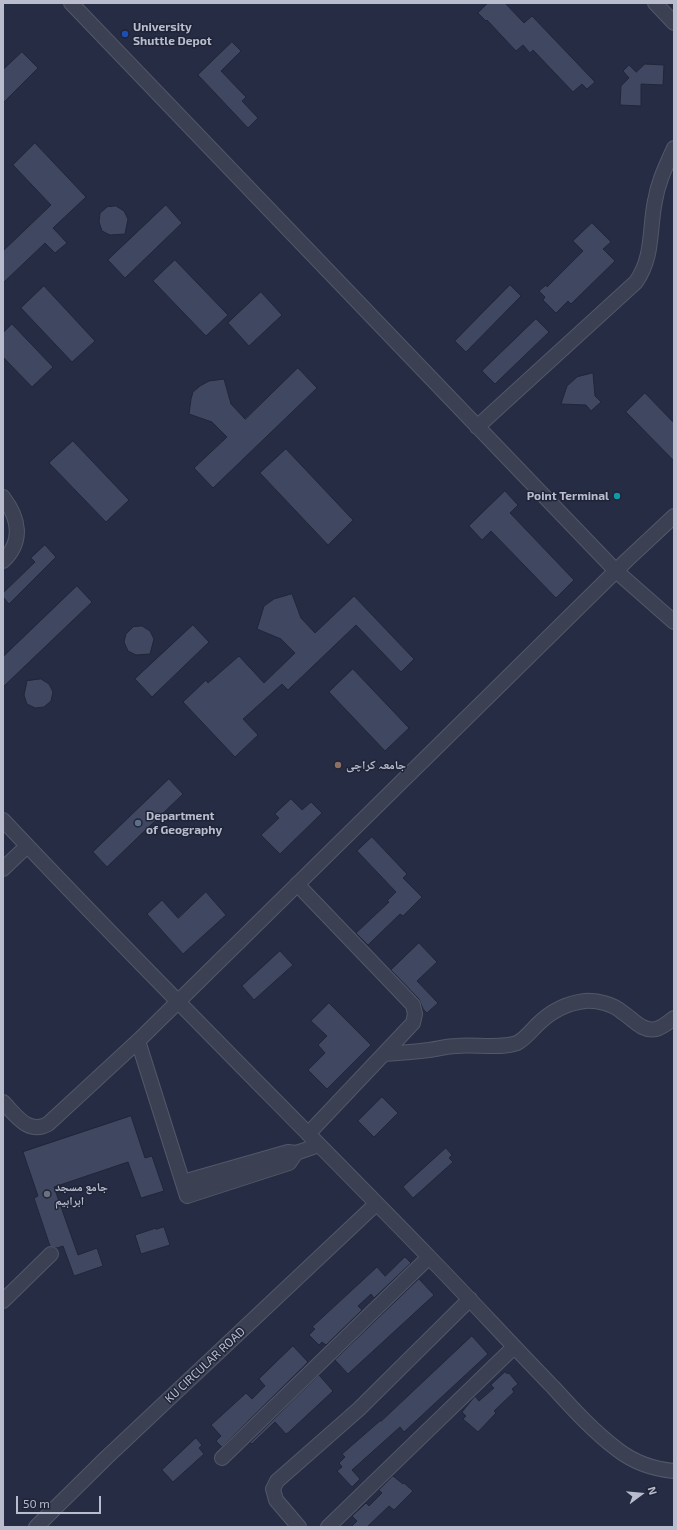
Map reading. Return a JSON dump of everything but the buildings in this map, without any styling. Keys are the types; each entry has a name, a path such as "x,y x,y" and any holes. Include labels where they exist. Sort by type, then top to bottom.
{"street":[{"path":"71,3 616,571 674,622"},
{"path":"655,3 674,22"},
{"path":"477,427 636,282 642,273 651,239 654,202 662,174 674,148"},
{"path":"3,496 13,513 17,531 13,548 3,561"},
{"path":"3,1102 22,1122 30,1126 40,1128 48,1124 138,1041 616,571 674,516"},
{"path":"3,820 470,1299 591,1427 617,1450 635,1461 649,1467 674,1471"},
{"path":"3,869 27,846"},
{"path":"297,884 413,1005 415,1014 413,1023 308,1134"},
{"path":"384,1054 458,1045 508,1046 525,1038 549,1015 567,1004 586,1001 601,1002 613,1007 621,1011 640,1027 650,1030 658,1029 674,1018"},
{"path":"138,1041 187,1196 290,1163 296,1153 319,1145"},
{"name":"KU CIRCULAR ROAD","path":"36,1527 112,1452 376,1204"},
{"path":"3,1301 51,1254"},
{"path":"222,1458 429,1257"},
{"path":"293,1524 273,1494 273,1488 277,1481 359,1409 470,1299"},
{"path":"328,1527 514,1347"}],"place":[{"name":"University Shuttle Depot","path":"125,34"},
{"name":"Point Terminal","path":"617,496"},
{"name":"جامعہ کراچی","path":"338,765"},
{"name":"Department of Geography","path":"138,823"},
{"name":"جامع مسجد ابراہیم","path":"47,1194"}]}
